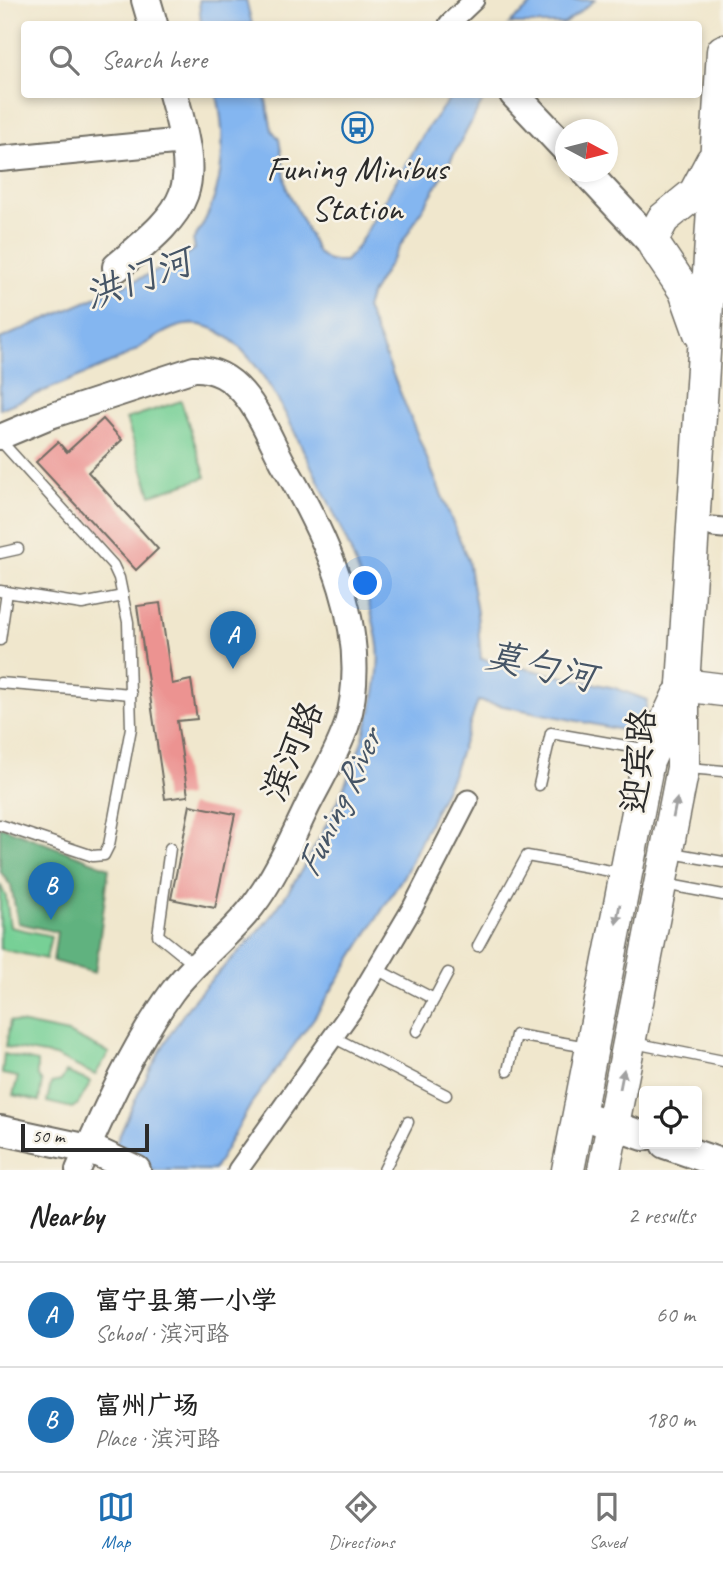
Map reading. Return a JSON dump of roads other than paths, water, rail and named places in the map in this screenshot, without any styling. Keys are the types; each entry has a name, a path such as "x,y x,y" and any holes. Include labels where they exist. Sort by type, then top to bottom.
{"main road":[{"path":"146,0 152,21"},
{"path":"723,51 683,685 723,690"},
{"path":"117,267 159,232 181,206 188,180 184,141 174,98"},
{"path":"518,98 555,138"},
{"path":"654,245 657,227 687,202 701,184 717,139"},
{"path":"596,182 654,245 675,273 693,310 704,352"},
{"path":"628,216 649,221 679,210 698,211 712,222"},
{"path":"675,273 693,274 710,265"},
{"name":"迎宾路","path":"568,1170 648,761 683,685"},
{"name":"迎宾路","path":"604,1170 682,768 683,685"},
{"path":"579,1114 639,1134"},
{"path":"0,1130 83,1159 136,1170"},
{"path":"680,1149 723,1164"}],"street":[{"path":"452,21 474,0"},
{"path":"0,159 184,141"},
{"name":"滨河路","path":"0,439 50,416 194,369 218,372 233,381 244,394 299,490 327,548 346,609 354,659 353,692 346,725 270,880 236,926 195,966 166,1001 142,1040 83,1159"},
{"path":"237,1170 333,1037 435,865 468,800"}],"lane":[{"path":"0,439 113,565 128,622 131,694 129,746 109,845 104,855 93,856 0,825"},
{"path":"0,553 18,549"},
{"path":"0,640 4,592 82,604 123,596"},
{"path":"0,683 131,694"},
{"path":"539,785 551,733 653,750"},
{"path":"682,768 723,771"},
{"path":"170,848 158,935 195,966"},
{"path":"666,851 723,862"},
{"path":"478,946 527,856 626,873"},
{"path":"660,883 723,895"},
{"path":"376,968 434,999"},
{"path":"418,1031 448,973"},
{"path":"508,1071 516,1035 592,1048"},
{"path":"333,1037 446,1096"},
{"path":"629,1042 723,1060"},
{"path":"384,1170 408,1122"}],"water":[{"path":"199,0 246,0 251,21 201,21"},
{"path":"537,0 595,0 568,21 512,21"},
{"name":"Funing River","path":"217,98 266,98 272,130 279,139 287,189 318,253 329,261 345,261 356,249 426,130 450,98 484,98 439,182 370,296 366,308 468,560 481,659 615,688 647,700 642,734 478,701 453,773 406,872 314,1018 253,1101 214,1170 105,1170 148,1074 180,1019 201,992 268,920 306,863 345,786 361,745 378,669 377,639 371,612 343,533 276,397 249,357 232,341 214,330 195,325 174,328 122,358 0,409 0,339 173,264 195,249 193,240 211,207 217,189 222,152"}],"place":[{"name":"Funing Minibus Station","path":"357,127"},
{"name":"富宁县第一小学","path":"233,669"},
{"name":"富州广场","path":"51,920"}],"water label":[{"name":"洪门河","path":"138,278"},
{"name":"莫勺河","path":"541,666"}]}
